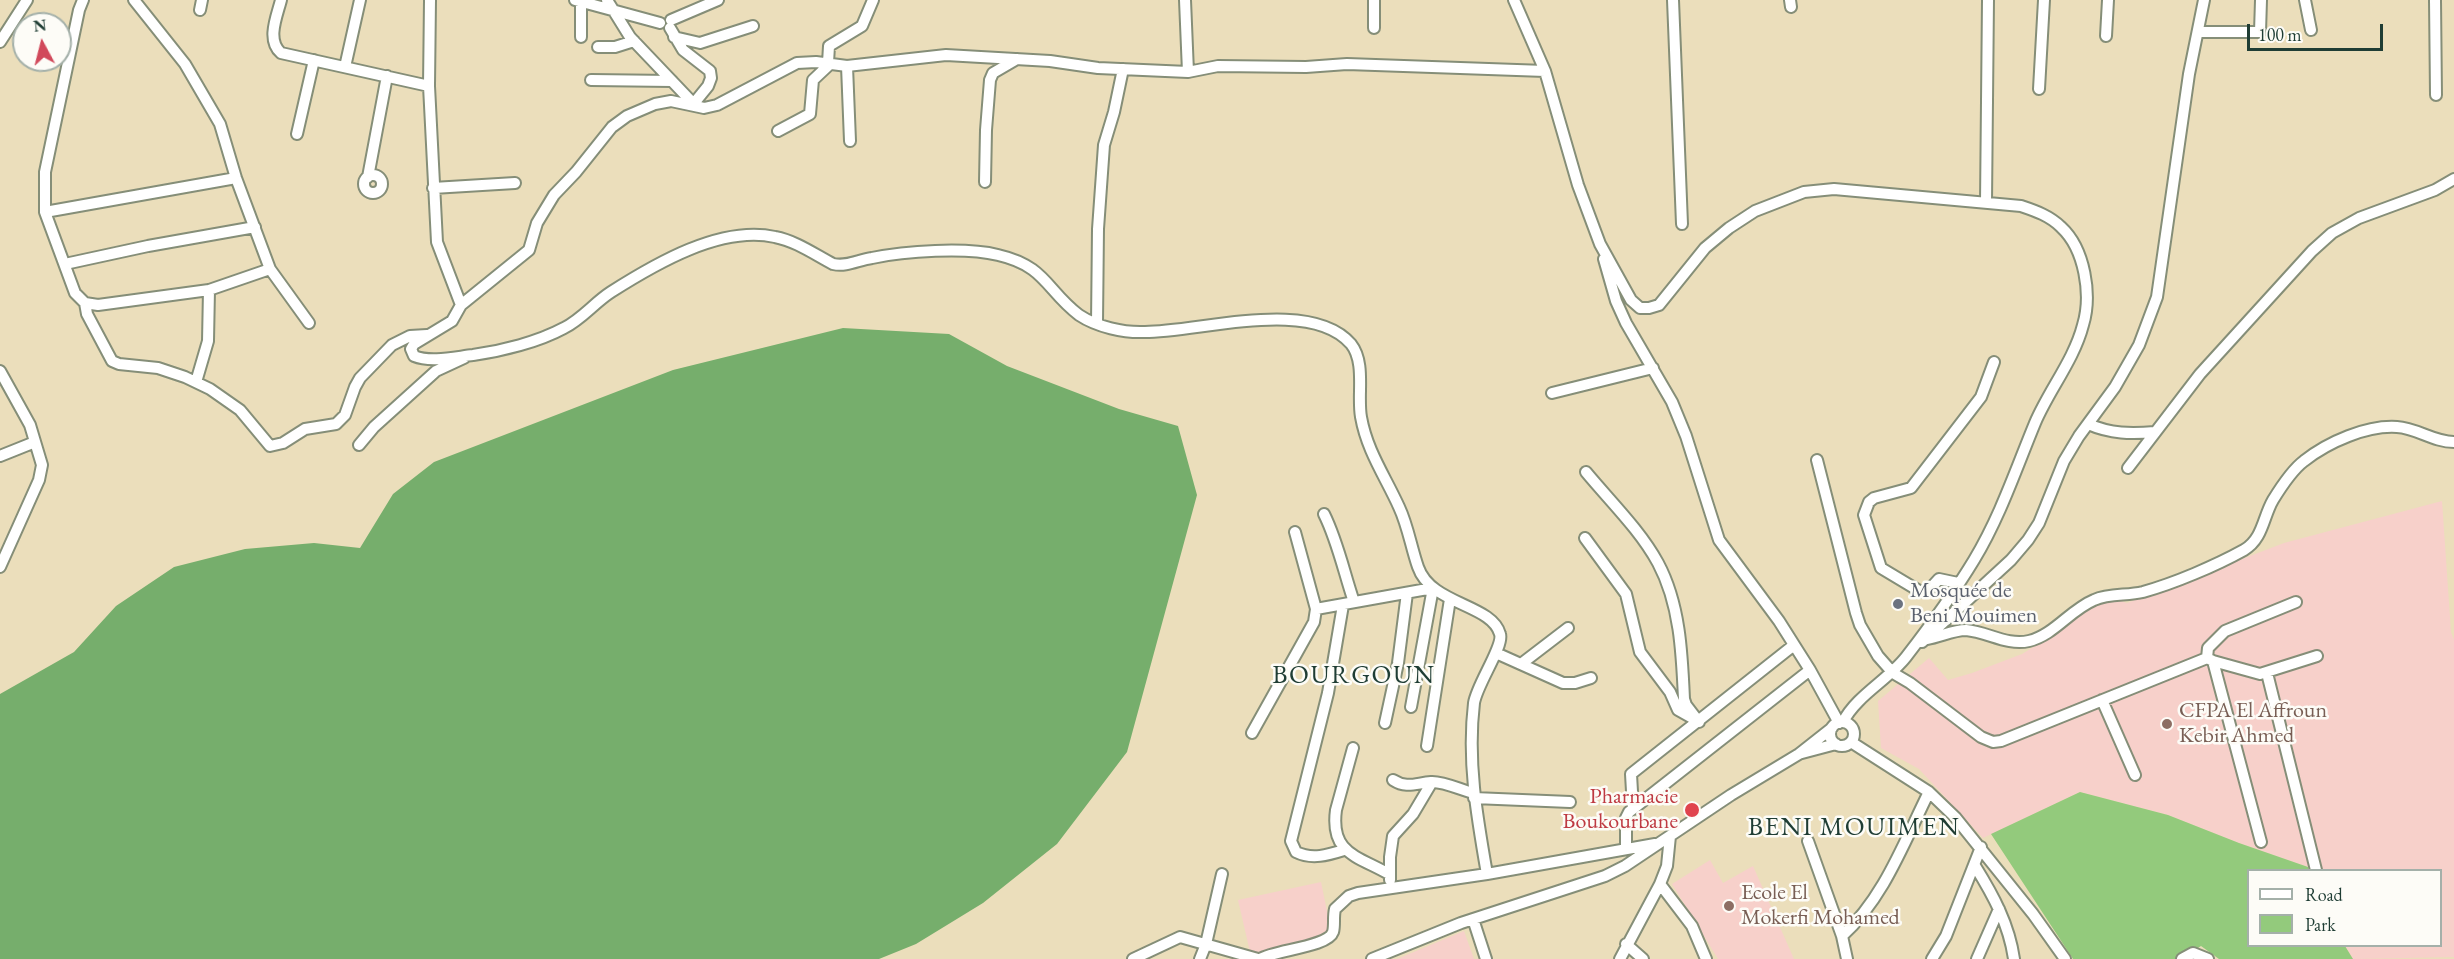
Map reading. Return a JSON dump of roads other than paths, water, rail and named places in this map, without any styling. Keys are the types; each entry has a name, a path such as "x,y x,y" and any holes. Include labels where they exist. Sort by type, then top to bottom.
{"street":[{"path":"0,42 27,0"},
{"path":"83,0 45,172 45,212 75,293 85,303 87,314 112,361 119,364 158,368 210,389 240,410 265,442 270,446 276,446 305,429 336,424 345,415 360,378 392,345 410,336 429,335"},
{"path":"134,0 185,64 220,124 236,178 270,269 309,323"},
{"path":"281,0 273,41 280,53 429,86"},
{"path":"345,67 360,0"},
{"path":"430,0 429,86 437,242 461,305"},
{"path":"575,0 669,27 700,43 753,26"},
{"path":"581,0 581,37"},
{"path":"607,0 634,41 672,81 700,105"},
{"path":"669,27 718,0"},
{"path":"778,131 810,114 813,80 829,63 830,46 862,26 873,0"},
{"path":"1185,0 1188,72"},
{"path":"1374,0 1374,28"},
{"path":"1514,0 1545,71 1578,185 1600,244 1616,301 1626,323 1672,402 1686,436 1719,540 1794,645 1841,725 1854,735 1851,742 1846,745 1836,744 1799,754"},
{"path":"1673,0 1682,224"},
{"path":"1986,202 1988,0"},
{"path":"2039,89 2044,0"},
{"path":"2106,36 2108,0"},
{"path":"1906,656 2011,560 2028,540 2038,523 2064,461 2115,387 2139,345 2157,297 2189,74 2204,0"},
{"path":"2198,32 2259,32 2261,0"},
{"path":"2305,0 2311,30"},
{"path":"2435,0 2436,94"},
{"path":"669,27 683,50 710,70 711,78 700,105"},
{"path":"598,46 615,47 634,41"},
{"path":"1487,874 1474,796 1473,732 1476,693 1501,643 1499,630 1477,612 1433,588 1418,570 1400,509 1369,449 1359,400 1358,358 1349,342 1337,333 1299,320 1280,319 1143,333 1097,323 1074,310 1037,271 996,254 942,251 871,258 840,266 790,241 774,236 737,236 681,253 609,293 580,319 552,334 471,355 423,359 414,356 411,349 414,344 452,321 461,305 530,250 537,223 554,195 576,172 612,127 627,116 671,101 700,105 735,97 778,71 797,63 829,63 847,66 946,55 1188,72 1218,66 1306,67 1347,64 1545,71"},
{"path":"985,182 990,80 993,73 1017,59"},
{"path":"297,134 314,60"},
{"path":"847,66 850,141"},
{"path":"1097,323 1098,229 1104,145 1123,69"},
{"path":"368,177 387,76"},
{"path":"591,80 672,81"},
{"path":"45,212 236,178"},
{"path":"2128,468 2200,374 2266,299 2332,233 2359,218 2435,190 2454,178"},
{"path":"433,188 514,183"},
{"path":"1600,244 1631,300 1640,308 1659,305 1705,248 1729,228 1755,211 1780,200 1820,189 2021,206 2044,214 2062,227 2076,248 2085,273 2084,324 2073,352 2036,421 2010,488 1975,559 1893,673 1859,703 1830,737 1836,744"},
{"path":"65,264 147,246 255,227"},
{"path":"85,303 98,304 209,290 270,269"},
{"path":"196,382 208,341 209,290"},
{"path":"359,445 374,428 436,371 471,355"},
{"path":"1958,583 1939,579 1927,592 1921,592 1886,572 1880,564 1864,515 1869,502 1874,498 1911,488 1981,398 1994,362"},
{"path":"1552,393 1653,368"},
{"path":"0,371 30,425 42,465 39,480 3,554 0,567"},
{"path":"2088,424 2103,430 2129,434 2156,432"},
{"path":"1926,639 1963,630 2013,643 2028,641 2045,634 2063,618 2094,599 2143,592 2228,559 2247,548 2258,537 2272,501 2304,461 2327,447 2354,435 2376,428 2395,427 2408,428 2436,440 2454,442"},
{"path":"0,456 35,442"},
{"path":"1817,460 1860,625 1878,656 1893,673 1910,683 1981,737 1993,742 2001,741 2210,660 2253,672 2267,673 2317,656"},
{"path":"1586,472 1646,544 1666,579 1676,613 1684,699 1699,722"},
{"path":"1324,514 1337,542 1349,604 1291,841 1296,852 1308,856 1325,856 1344,850"},
{"path":"1251,733 1314,622 1316,609 1295,532"},
{"path":"1585,538 1626,594 1640,652 1670,692 1678,710 1699,722"},
{"path":"1316,609 1433,588"},
{"path":"1411,707 1433,588"},
{"path":"1385,723 1398,663 1407,593"},
{"path":"1427,746 1450,599"},
{"path":"2261,842 2208,648 2225,631 2296,602"},
{"path":"1521,663 1568,628"},
{"path":"1633,809 1631,774 1794,645"},
{"path":"1496,653 1563,683 1575,683 1591,678"},
{"path":"1626,849 1626,818 1633,809 1810,670"},
{"path":"2267,673 2316,869"},
{"path":"2102,700 2135,775"},
{"path":"1372,959 1473,919 1605,876 1841,725"},
{"path":"1851,742 1929,792 1955,817 2033,914 2065,959"},
{"path":"1353,748 1335,820 1338,838 1344,850 1389,874"},
{"path":"1394,780 1401,785 1432,782 1474,796 1570,802"},
{"path":"1392,888 1389,874 1393,836 1413,814 1432,782"},
{"path":"1842,936 1860,920 1875,900 1929,792"},
{"path":"1133,959 1180,937 1259,959 1273,953 1326,940 1333,934 1335,909 1341,902 1358,893 1487,874 1626,849 1666,839"},
{"path":"1620,959 1660,884 1667,866 1666,839"},
{"path":"1808,841 1842,936 1847,959"},
{"path":"1932,959 1946,936 1981,847"},
{"path":"1974,866 1999,909 2010,935 2014,959"},
{"path":"1200,959 1206,944 1222,874"},
{"path":"1660,884 1692,926 1706,959"},
{"path":"1977,959 1999,909"},
{"path":"1473,919 1486,959"},
{"path":"1626,944 1643,959"},
{"path":"2182,959 2193,954 2208,959"}],"place":[{"name":"Mosquée de Beni Mouimen","path":"1898,604"},
{"name":"CFPA El Affroun Kebir Ahmed","path":"2167,724"},
{"name":"Pharmacie Boukourbane","path":"1692,810"},
{"name":"Ecole El Mokerfi Mohamed","path":"1729,906"}],"district":[{"name":"BOURGOUN","path":"1354,676"},
{"name":"BENI MOUIMEN","path":"1854,828"}]}
